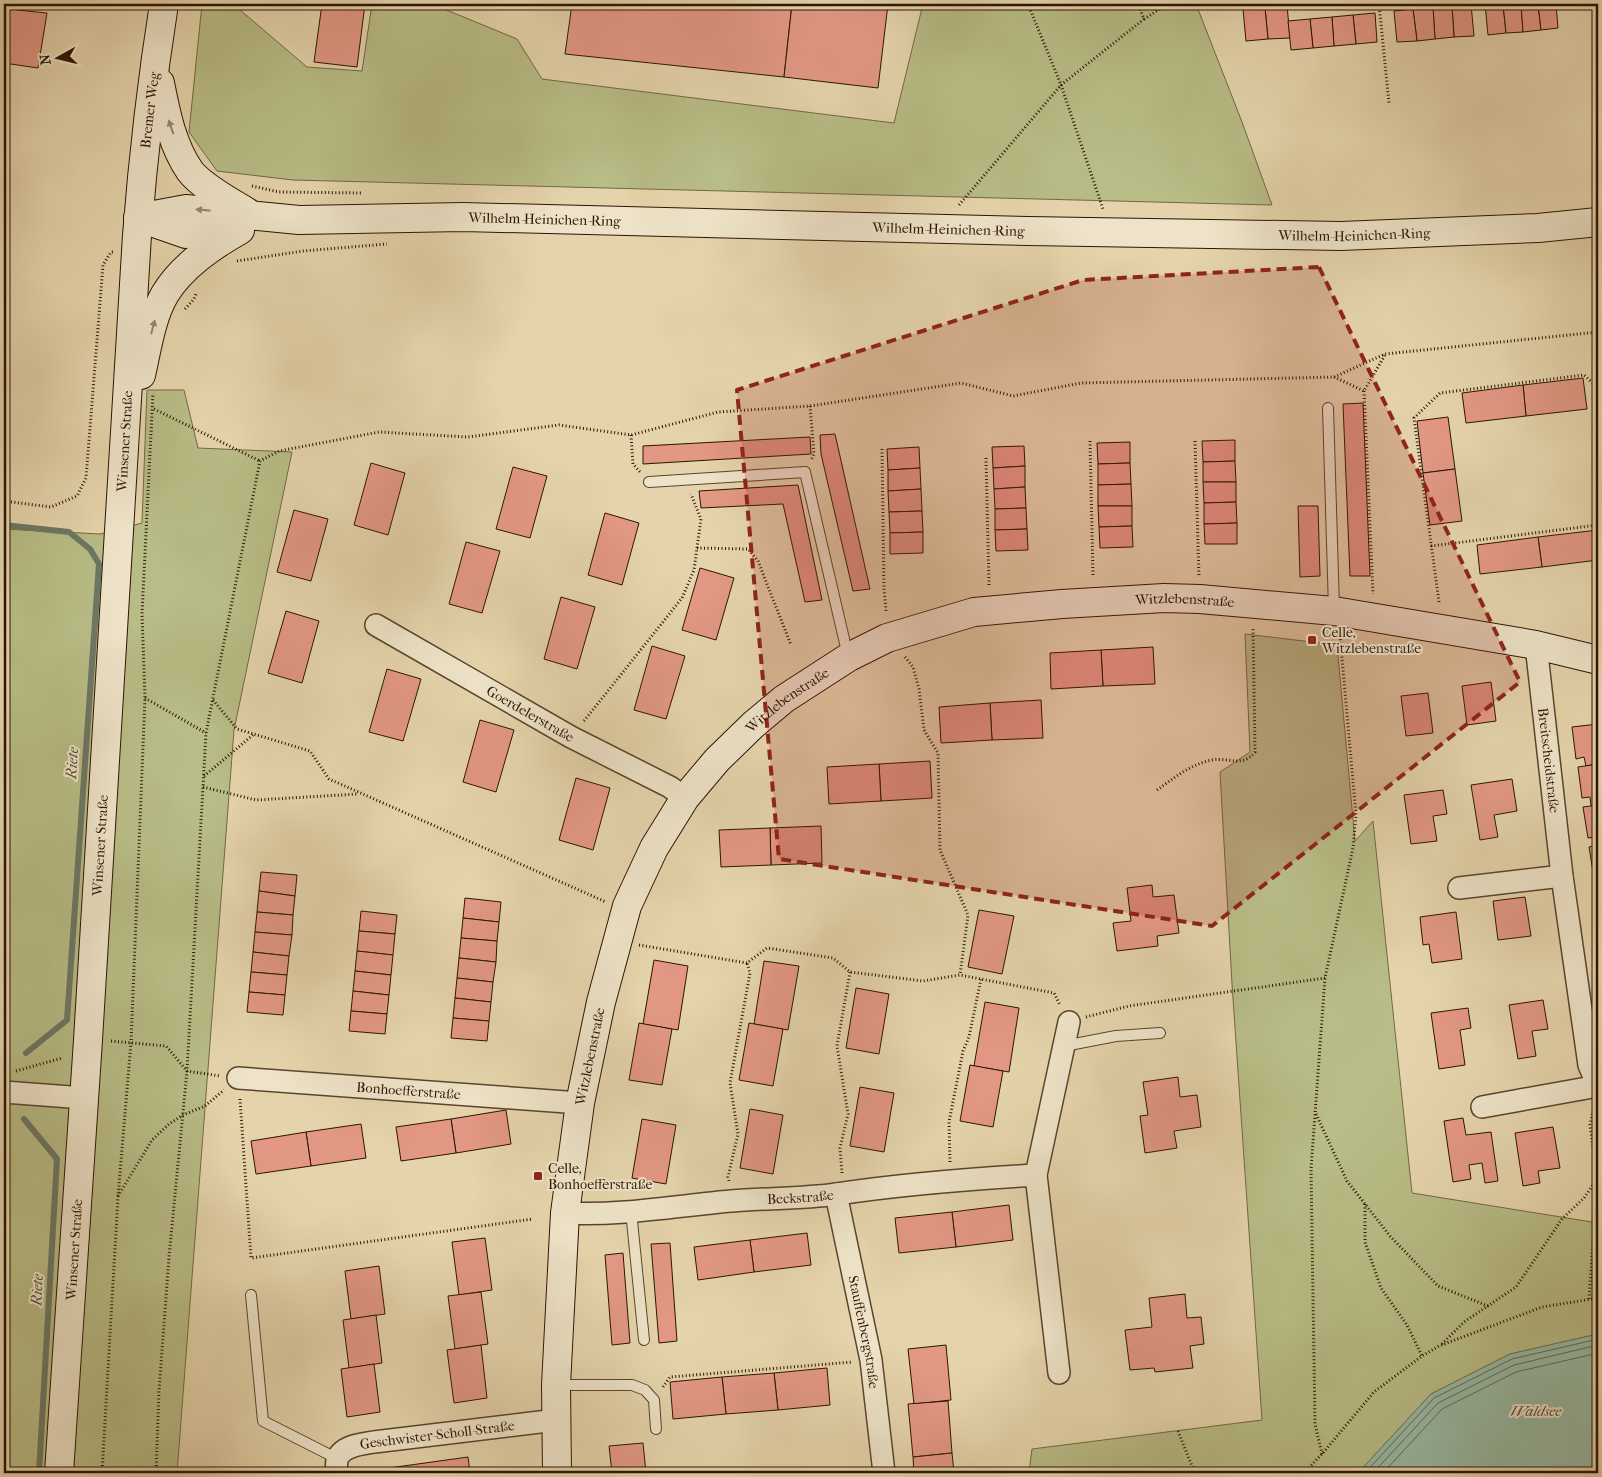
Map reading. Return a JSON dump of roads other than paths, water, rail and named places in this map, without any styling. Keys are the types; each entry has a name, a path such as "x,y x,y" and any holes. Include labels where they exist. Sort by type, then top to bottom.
{"main road":[{"name":"Bremer Weg","path":"138,218 164,4"},
{"path":"125,442 154,321 165,295 183,271 208,250 246,223 191,172 178,147 167,116 156,59"},
{"name":"Wilhelm-Heinichen-Ring","path":"138,218 186,208 246,223 299,220 463,217 1028,231 1341,236 1538,228 1598,222"},
{"name":"Winsener Straße","path":"58,1473 88,1040 138,218"},
{"name":"Witzlebenstraße","path":"557,1473 556,1385 565,1213 580,1103 601,1002 627,906 654,848 685,798 717,760 753,725 784,699 848,657 887,638 974,612 1062,604 1164,598 1200,599 1337,624 1536,646 1598,660"}],"street":[{"name":"Goerdelerstraße","path":"376,625 571,737 670,787 685,798"},
{"name":"Breitscheidstraße","path":"1536,646 1562,876 1589,1065 1597,1093"},
{"path":"1459,888 1562,876"},
{"path":"1059,1373 1036,1175 1069,1022"},
{"name":"Bonhoefferstraße","path":"238,1078 580,1103"},
{"path":"8,1082 84,1098"},
{"path":"1482,1107 1597,1093"},
{"name":"Beckstraße","path":"565,1213 586,1214 631,1211 840,1193 950,1180 1036,1175"},
{"name":"Stauffenbergstraße","path":"840,1193 871,1360 884,1473"},
{"name":"Geschwister-Scholl-Straße","path":"337,1466 344,1451 356,1445 556,1420"}],"lane":[{"path":"1328,408 1337,624"},
{"path":"648,482 805,472 848,657"},
{"path":"1064,1046 1116,1036 1160,1033"},
{"path":"631,1211 644,1340"},
{"path":"251,1295 263,1421 337,1466"},
{"path":"556,1385 632,1385 645,1390 654,1400 656,1429"}],"water":[{"name":"Waldsee","path":"1598,1334 1598,1473 1358,1473 1431,1394 1510,1354"}],"waterway":[{"name":"Riete","path":"4,525 69,532 90,549 99,564 67,1020 26,1053"},
{"name":"Riete","path":"24,1119 57,1159 39,1473"}],"place":[{"name":"Celle, Witzlebenstraße","path":"1312,640"},
{"name":"Celle, Bonhoefferstraße","path":"538,1176"}]}
